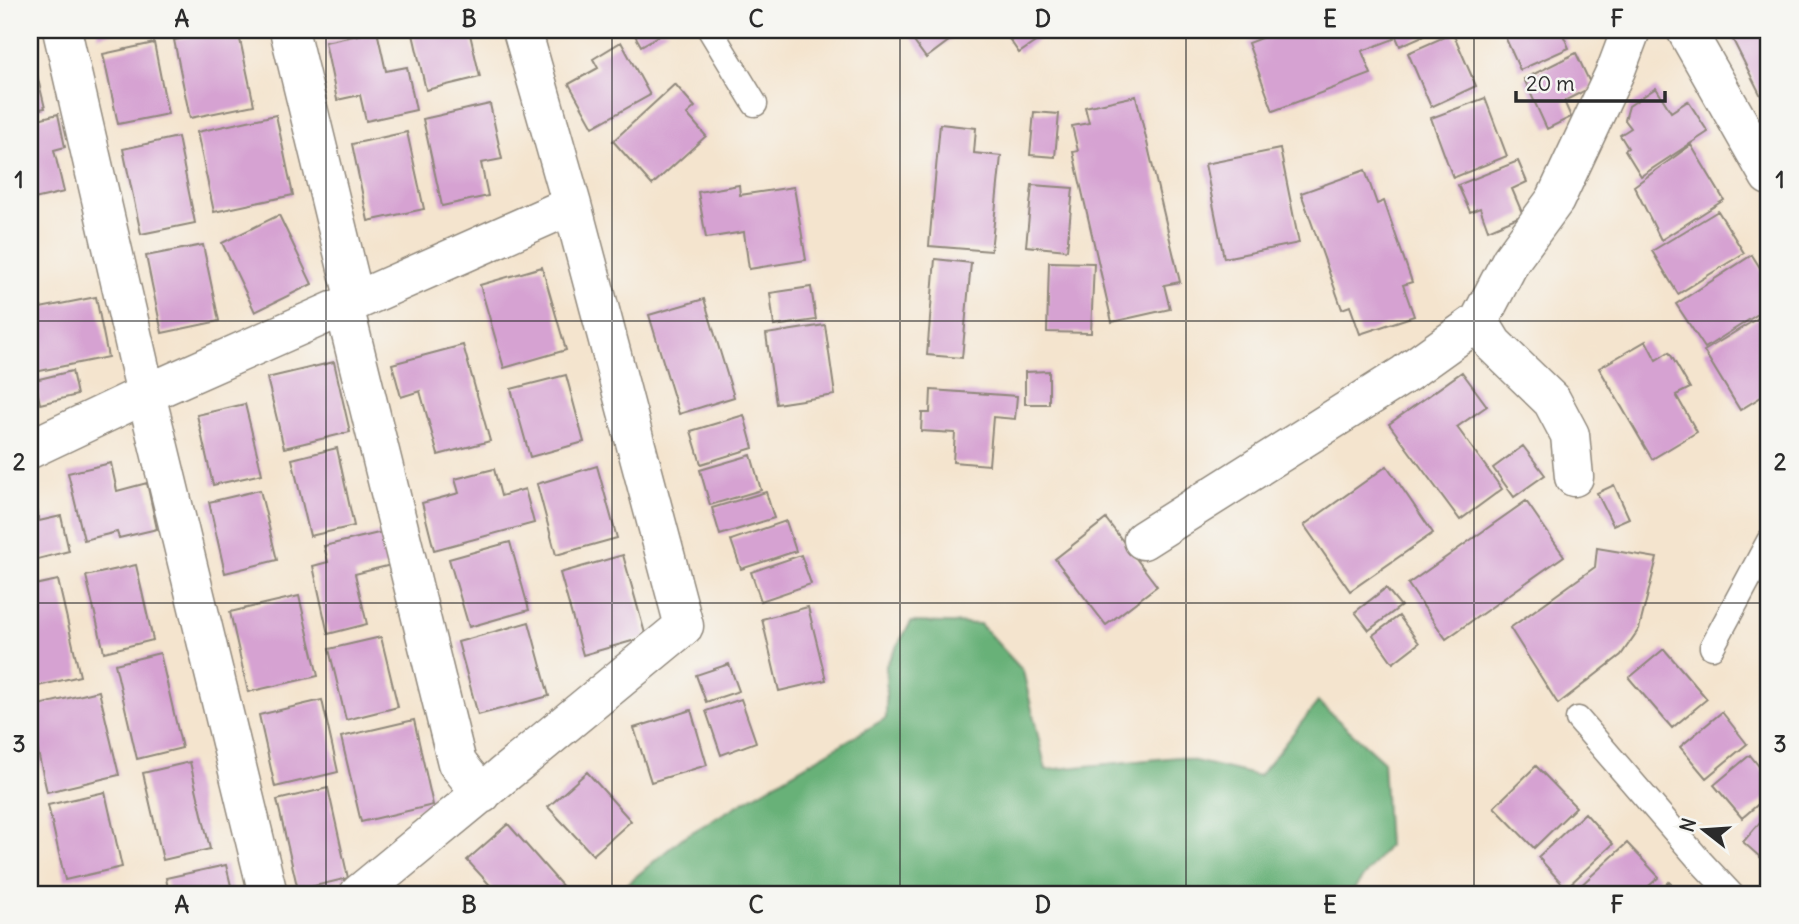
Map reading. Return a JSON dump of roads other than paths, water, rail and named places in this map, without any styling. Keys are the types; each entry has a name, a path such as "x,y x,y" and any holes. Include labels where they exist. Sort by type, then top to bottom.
{"street":[{"path":"62,30 146,394 268,894"},
{"path":"289,30 349,304 457,763 482,794"},
{"path":"359,894 684,626 572,205 522,30"},
{"path":"1143,540 1405,374 1479,321 1511,260 1555,200 1611,82 1631,30"},
{"path":"1686,30 1769,176"},
{"path":"30,449 146,394 572,205"},
{"path":"1479,321 1493,344 1552,401 1570,435 1574,477"}],"lane":[{"path":"710,30 754,104"},
{"path":"1712,647 1769,541"},
{"path":"1578,719 1731,894"}]}
